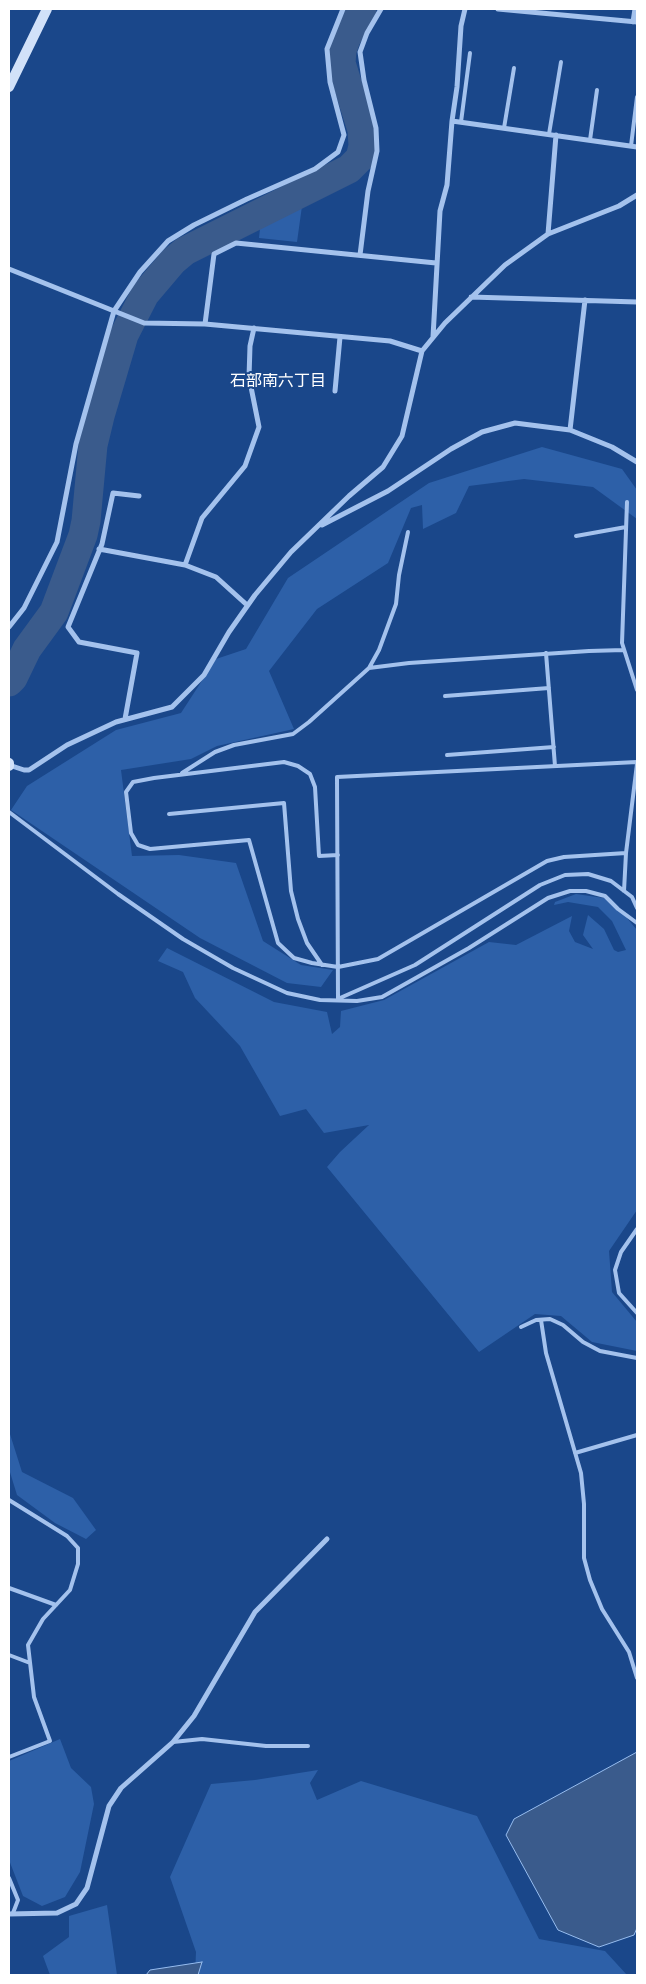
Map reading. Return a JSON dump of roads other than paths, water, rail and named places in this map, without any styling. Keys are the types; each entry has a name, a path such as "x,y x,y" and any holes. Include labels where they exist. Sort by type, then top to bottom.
{"main road":[{"path":"9,87 47,9"}],"street":[{"path":"9,627 24,608 57,542 76,444 114,311 140,272 168,241 194,225 315,168 338,152 344,135 330,82 327,49 343,9"},
{"path":"360,255 368,191 377,151 376,128 364,80 360,52 380,9"},
{"path":"432,338 440,211 447,185 461,26 465,9"},
{"path":"498,9 556,12 635,22 635,9"},
{"path":"452,121 634,146"},
{"path":"548,234 556,135"},
{"path":"9,765 24,770 34,768 67,745 116,722 172,707 204,675 247,605 291,552 383,467 402,436 422,351 432,338 505,265 548,234 619,206 637,195"},
{"path":"205,324 214,254 236,243 436,263"},
{"path":"9,269 144,323 205,324 390,341 422,351"},
{"path":"471,297 637,302"},
{"path":"570,430 585,300"},
{"path":"185,566 202,518 245,466 259,427 249,378 250,346 254,328"},
{"path":"335,391 340,336"},
{"path":"315,529 388,491 450,449 482,432 515,423 570,430 612,448 637,462"},
{"path":"125,719 137,653 79,642 68,627 99,549 114,493 139,496"},
{"path":"99,549 185,566 216,577 247,605"},
{"path":"11,1913 58,1913 76,1904 87,1888 109,1806 121,1788 173,1742 194,1716 255,1612 327,1539"}],"lane":[{"path":"461,122 470,53"},
{"path":"549,134 561,62"},
{"path":"504,128 514,68"},
{"path":"590,140 598,90"},
{"path":"634,146 637,97"},
{"path":"627,502 622,643 637,690"},
{"path":"576,536 626,528"},
{"path":"180,775 215,752 234,745 293,734 369,668 379,650 396,604 399,575 408,532"},
{"path":"369,668 408,663 624,650"},
{"path":"546,654 555,766"},
{"path":"445,696 549,688"},
{"path":"447,755 554,747"},
{"path":"338,855 319,856 315,787 310,774 298,766 284,762 133,782 126,792 131,833 138,845 150,849 249,840 278,943 294,958 338,967 378,959 547,861 564,857 626,853"},
{"path":"338,999 337,777 637,763 626,853 624,891"},
{"path":"169,814 284,803 292,891 298,919 307,943 322,964"},
{"path":"9,812 118,894 183,939 233,968 287,993 320,1000 357,1001 382,997 469,948 548,898 570,891 586,891 605,896 618,910 637,923"},
{"path":"338,999 415,965 540,885 565,875 588,874 611,881 632,897 637,908"},
{"path":"637,1229 621,1252 615,1270 619,1294 637,1313"},
{"path":"521,1327 536,1320 550,1319 563,1325 584,1342 600,1351 637,1358"},
{"path":"541,1320 546,1353 581,1473 584,1558 590,1580 602,1609 629,1652 637,1678"},
{"path":"575,1453 637,1435"},
{"path":"9,1500 67,1536 78,1548 78,1564 70,1590 43,1618 28,1645 34,1697 50,1741 9,1757"},
{"path":"9,1588 56,1605"},
{"path":"9,1655 30,1663"},
{"path":"173,1742 202,1739 266,1746 308,1746"},
{"path":"9,1878 18,1900 11,1913"}],"waterway":[{"path":"9,682 13,678 27,649 54,612 83,535 93,445 100,416 124,335 145,294 173,261 185,251 349,169 360,158 363,146 362,130 341,63 342,50 346,39 362,9"}],"district":[{"name":"石部南六丁目","path":"278,381"}]}
